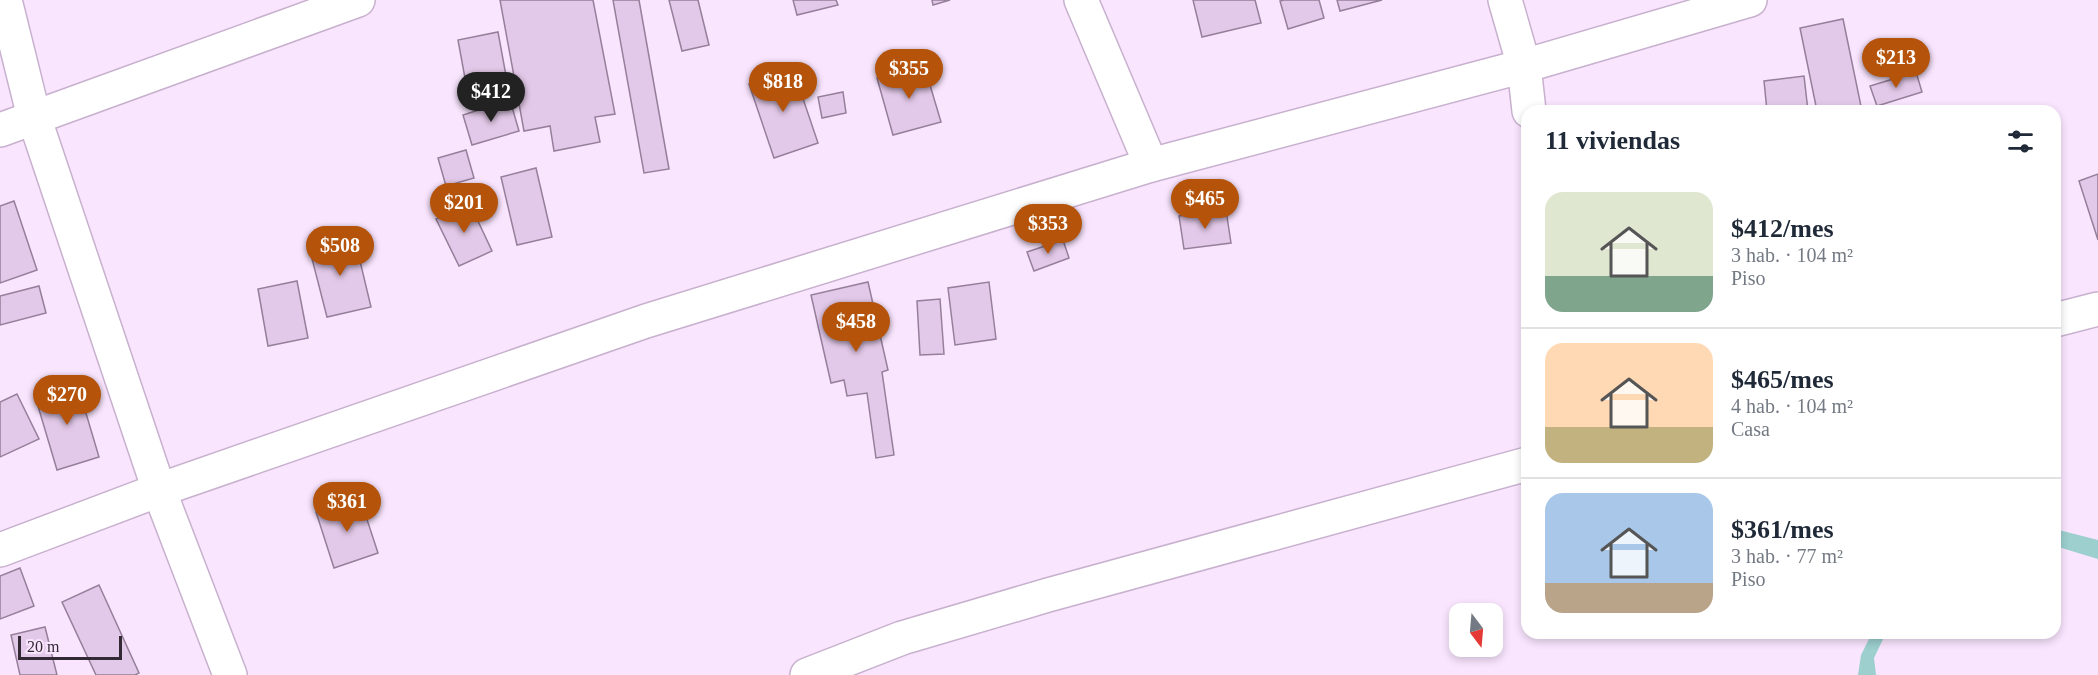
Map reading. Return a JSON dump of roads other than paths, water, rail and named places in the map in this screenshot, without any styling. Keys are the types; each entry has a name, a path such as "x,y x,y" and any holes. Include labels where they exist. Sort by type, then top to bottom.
{"street":[{"path":"5,0 34,117 159,490 230,675"},
{"path":"0,130 358,0"},
{"path":"1081,0 1151,165"},
{"path":"1505,0 1524,66 1528,105"},
{"path":"0,550 159,490 646,321 1151,165 1524,66 1750,0"},
{"path":"2061,318 2098,309"},
{"path":"807,675 902,638 1048,595 1521,466"}]}
